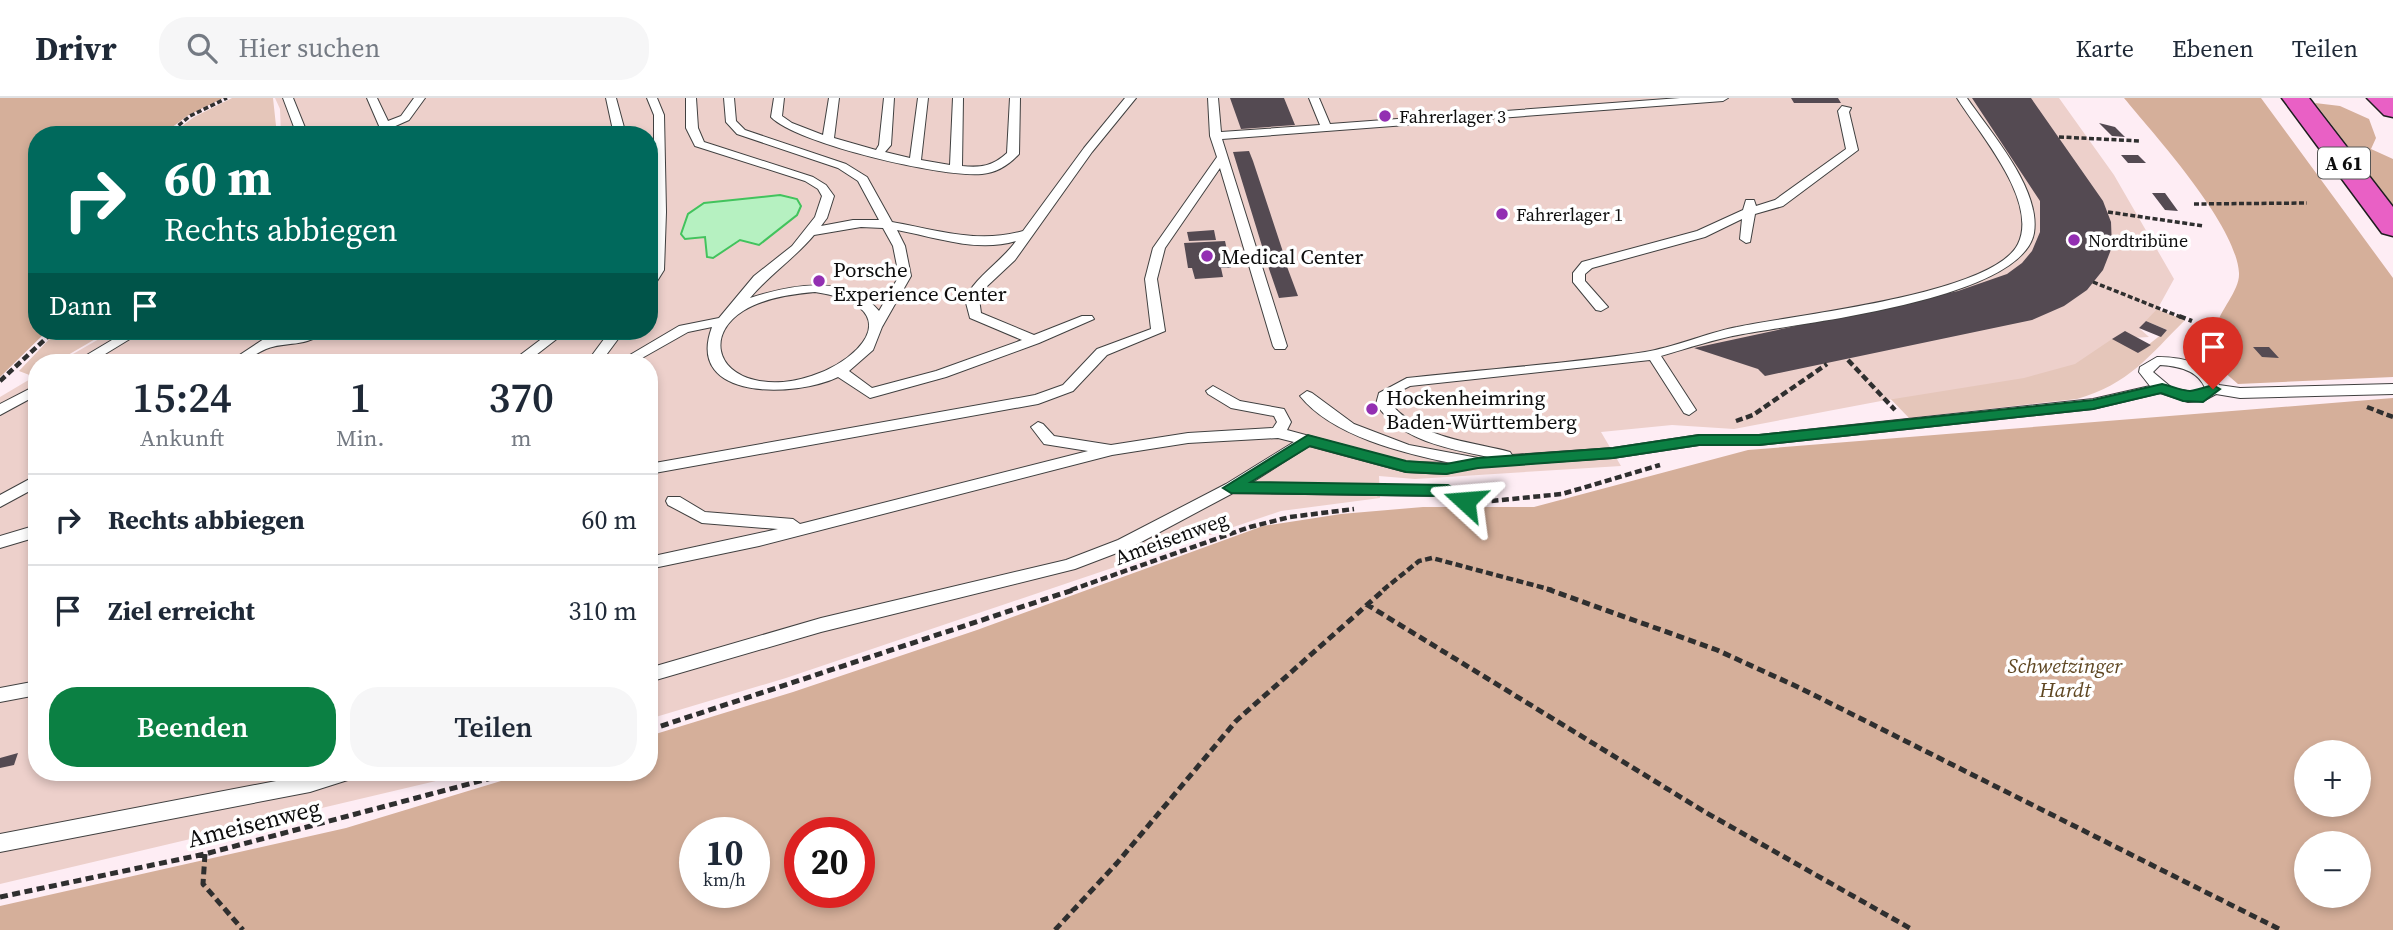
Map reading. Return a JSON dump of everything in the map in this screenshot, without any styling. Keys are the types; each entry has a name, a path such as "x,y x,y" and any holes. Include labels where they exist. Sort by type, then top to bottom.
{"highway":[{"name":"A 61","path":"2295,98 2393,227"},
{"path":"2380,98 2393,109"}],"lane":[{"path":"288,98 299,126"},
{"path":"372,98 386,126"},
{"path":"395,126 405,118 420,98"},
{"path":"611,98 618,126"},
{"path":"652,98 659,115 658,270"},
{"path":"691,98 692,128 699,144 809,179 822,187 828,196 827,207 796,249 759,279 714,337 713,353 720,367 736,379 759,385 786,386 814,381 840,371 861,358 873,342 877,326 905,276 900,246 863,180 842,166 741,132 731,122 729,98"},
{"path":"779,98 776,117 781,123 915,163 956,170 993,169 1013,154 1015,98"},
{"path":"828,139 834,98"},
{"path":"879,153 885,145 889,98"},
{"path":"915,163 923,98"},
{"path":"956,170 958,98"},
{"path":"1034,340 975,315 972,307 977,288 1011,257 1130,98"},
{"path":"1213,98 1216,136 1280,345"},
{"path":"1314,98 1327,128"},
{"path":"1552,98 1561,111"},
{"path":"1524,461 1415,431 1390,416 1383,404 1386,393 1406,382 1653,354 1738,331 1952,288 1989,276 2008,265 2021,251 2027,236 2028,210 2018,183 1962,98"},
{"path":"1216,136 1725,101"},
{"path":"1601,306 1579,282 1579,273 1587,265 1701,234 1750,208 1779,203 1852,150 1843,111 1846,108"},
{"path":"658,467 1038,399 1061,391 1102,352 1158,331 1152,279 1159,248 1222,157"},
{"path":"1746,239 1750,208"},
{"path":"809,232 849,223 889,225 979,242 1008,241 1027,233"},
{"path":"639,354 684,329 724,321 741,307 764,296 815,288 839,291 859,299 872,311 877,326"},
{"path":"840,371 870,393 941,374 1087,319"},
{"path":"96,354 120,340"},
{"path":"249,354 272,340"},
{"path":"266,344 297,340"},
{"path":"529,354 548,340"},
{"path":"1629,344 1653,354 1689,410"},
{"path":"2165,361 2194,368 2208,379 2213,389 2210,394 2194,398 2162,388 2146,372 2151,364 2165,361"},
{"path":"658,561 1112,450 1199,437 1278,433 1406,467 1446,469 1478,463 1613,453 1699,440 1759,440 2093,404 2162,388"},
{"path":"2213,389 2240,393 2393,389"},
{"path":"1213,391 1236,405 1279,412 1284,422 1278,433"},
{"path":"0,410 28,394"},
{"path":"1307,396 1349,426 1406,449 1478,463"},
{"path":"1038,427 1049,440 1112,450"},
{"path":"658,672 821,625 1069,565 1124,544 1231,488 1308,440"},
{"path":"0,502 28,486"},
{"path":"1231,488 1448,491 1465,501"},
{"path":"674,501 702,517 809,526"},
{"path":"0,542 28,534"},
{"path":"0,695 28,690"},
{"path":"0,843 317,781"}],"path":[{"path":"178,126 227,98"},
{"path":"2059,137 2140,141"},
{"path":"2194,204 2306,203"},
{"path":"2108,212 2204,226"},
{"path":"2093,282 2192,321"},
{"path":"29,354 44,340"},
{"path":"0,381 28,355"},
{"path":"1848,360 1908,424"},
{"path":"1699,440 1753,415 1827,364"},
{"path":"1465,501 1503,502 1562,494 1667,463"},
{"name":"Ameisenweg","path":"658,727 976,624 1250,527 1290,517 1361,508"},
{"path":"1055,930 1118,863 1236,721 1366,604 1419,561 1432,558 1539,586 1637,618 1800,688 2281,930"},
{"path":"1366,604 1611,754 1853,898 1913,930"},
{"name":"Ameisenweg","path":"0,897 205,854 480,781"},
{"path":"205,854 203,884 243,930"}],"shaded area":[{"path":"232,98 273,98 276,126 182,126"},
{"name":"Hockenheimring Baden-Württemberg","path":"275,98 2059,98 2114,175 2174,279 2158,308 2139,328 2149,337 2112,339 2075,364 2024,378 1881,401 1734,429 1672,425 1601,432 1621,466 1415,479 1379,476 1380,498 1281,511 786,678 658,716 658,354 73,354 97,340 658,340 658,126 281,126 280,109"},
{"path":"780,195 797,199 801,206 797,215 759,245 740,240 713,258 707,257 705,237 685,239 681,234 688,214 704,203"},
{"path":"2092,284 2185,320 2125,377 2077,399 1909,418 1852,359","holes":["2146,321 2167,330 2138,353 2125,331 2139,328"]},
{"path":"48,340 94,340 70,354 35,354"},
{"path":"28,362 28,374 19,371"},
{"path":"28,380 28,781 436,781 0,884 0,397"}],"green space":[{"path":"0,98 223,98 187,116 174,126 28,126 28,340 38,340 0,377"},
{"path":"2124,98 2261,98 2393,278 2393,377 2238,384 2216,365 2216,327 2238,280 2235,253 2210,206"},
{"path":"2315,103 2340,106 2369,119 2376,138 2371,149 2393,159 2393,205"},
{"name":"Schwetzinger Hardt","path":"2393,398 2393,930 0,930 0,906 346,828 501,781 658,781 658,733 793,692 977,630 1263,526 1341,514 1423,507 1534,507 1748,450"}],"building":[{"path":"1230,98 1284,98 1295,125 1241,129"},
{"path":"1791,98 1838,98 1841,103 1794,103"},
{"name":"Nordtribüne","path":"1972,98 2031,98 2103,201 2111,222 2112,247 2103,270 2087,290 2064,306 2032,320 1765,376 1758,369 1694,348 1958,291 2007,274 2022,263 2032,251 2040,232 2040,201"},
{"path":"2099,123 2115,127 2125,137 2112,136"},
{"path":"1249,151 1285,258 1266,259 1233,152"},
{"path":"2121,155 2138,155 2146,163 2128,163"},
{"path":"2152,193 2165,193 2178,211 2165,210"},
{"path":"1214,230 1216,240 1189,241 1187,232"},
{"name":"Medical Center","path":"1225,241 1231,268 1221,268 1223,277 1195,279 1192,268 1188,268 1184,243"},
{"path":"1286,264 1298,296 1279,298 1268,266"},
{"path":"2146,321 2167,330 2161,337 2139,328"},
{"path":"2125,331 2151,345 2138,353 2112,339"},
{"path":"2253,347 2269,347 2279,358 2262,357"},
{"path":"18,753 14,765 0,768 0,758"}],"place":[{"name":"Fahrerlager 3","path":"1385,116"},
{"name":"Fahrerlager 1","path":"1502,214"},
{"name":"Nordtribüne","path":"2074,240"},
{"name":"Medical Center","path":"1207,256"},
{"name":"Porsche Experience Center","path":"819,281"},
{"name":"Hockenheimring Baden-Württemberg","path":"1372,409"}],"route":[{"path":"1465,501 1448,491 1231,488 1308,440 1406,467 1446,469 1478,463 1613,453 1699,440 1759,440 2093,404 2162,388 2183,397 2194,398 2210,394 2213,389"}]}
